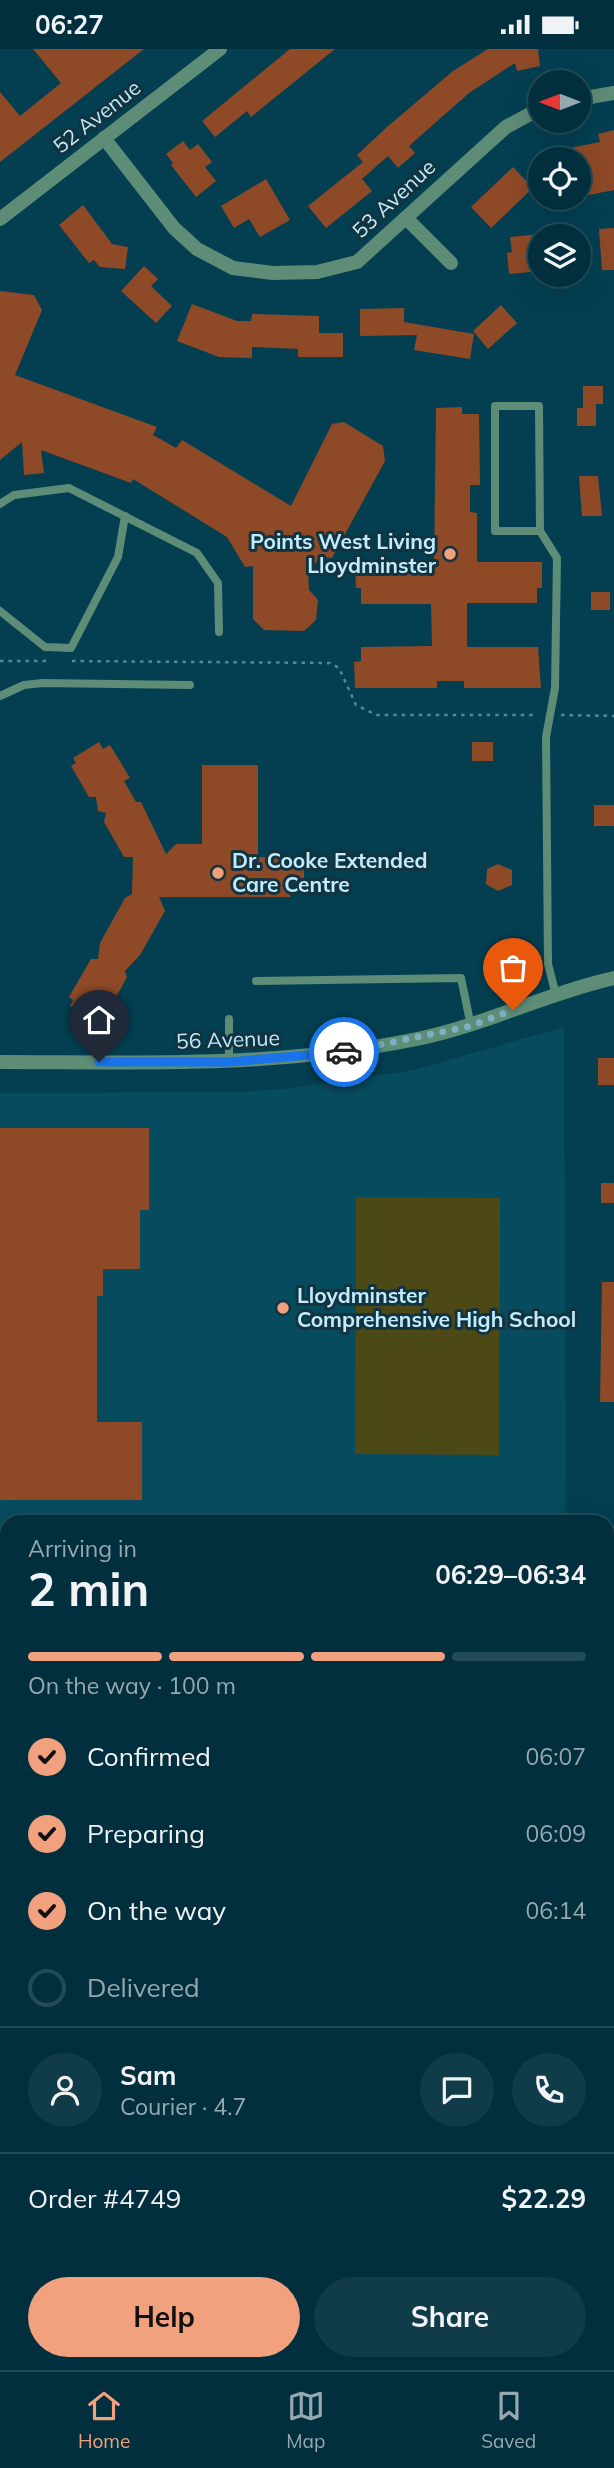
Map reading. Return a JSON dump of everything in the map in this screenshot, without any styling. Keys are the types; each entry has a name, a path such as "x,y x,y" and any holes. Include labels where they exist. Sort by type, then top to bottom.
{"street":[{"name":"52 Avenue","path":"0,219 220,49"},
{"path":"592,97 614,93"},
{"name":"53 Avenue","path":"104,138 174,228 197,249 233,268 273,273 317,272 357,262 506,127 528,115"},
{"path":"406,218 451,263"},
{"name":"56 Avenue","path":"0,1062 229,1062 290,1059 352,1051 471,1026 556,995 614,978"}],"lane":[{"path":"540,531 495,531 495,407 539,406 540,531 557,558 555,688 546,737 548,964 556,995"},
{"path":"0,504 14,495 69,488 197,553 218,583 219,632"},
{"path":"0,611 45,647 72,648 118,558 125,516"},
{"path":"0,696 24,685 43,683 190,685"},
{"path":"256,981 461,978 471,1026"},
{"path":"229,1019 229,1062"}],"path":[{"path":"0,660 54,661"},
{"path":"67,661 330,663 335,664 343,674 356,705 377,715 538,715"},
{"path":"561,715 614,716"}],"shaded area":[{"name":"Lloydminster Comprehensive High School","path":"564,1027 566,1515 0,1515 0,1093 242,1092 292,1088 414,1070"},
{"path":"356,1197 500,1198 499,1455 355,1454"}],"building":[{"path":"33,49 144,49 0,162 0,92 20,116 61,83"},
{"path":"290,49 335,49 251,117 247,111 215,137 202,121"},
{"path":"488,49 538,49 540,66 517,71 515,63 469,93 409,146 415,153 398,168 388,156 362,179 372,191 326,228 308,206 363,162 357,155 387,127 453,71"},
{"path":"614,130 614,190 591,195 591,147 575,147 600,142 598,134"},
{"path":"183,141 190,150 198,144 212,162 205,167 216,181 196,197 171,165 173,163 166,154"},
{"path":"513,167 528,183 528,193 491,228 471,207"},
{"path":"266,179 290,220 260,237 249,219 234,228 221,206"},
{"path":"83,205 112,244 128,247 125,269 100,267 94,260 89,263 59,225"},
{"path":"614,228 614,270 602,270 599,229"},
{"path":"528,235 528,272 509,274 507,253 512,252 510,237"},
{"path":"144,266 158,279 151,286 172,306 156,323 121,291"},
{"path":"0,291 34,295 42,310 15,375 157,427 153,435 176,448 182,440 291,506 332,424 344,422 383,446 385,461 332,558 321,557 308,571 309,590 318,600 316,620 304,631 264,630 253,619 253,566 245,567 227,537 133,479 131,483 41,450 44,473 24,475 22,442 0,460"},
{"path":"192,304 237,321 251,321 252,314 319,316 319,333 343,333 343,357 298,357 298,349 252,347 252,358 219,357 177,341"},
{"path":"501,305 517,323 488,349 473,331"},
{"path":"404,308 404,322 474,334 470,359 414,350 417,335 360,336 360,309"},
{"path":"583,386 603,386 603,404 596,404 596,426 577,426 577,408 583,408"},
{"name":"Points West Living Lloydminster","path":"462,407 462,414 479,414 480,485 470,485 470,512 477,513 477,562 542,562 542,588 537,588 537,603 467,603 467,647 538,647 541,688 464,688 464,681 437,681 437,688 355,688 354,662 361,661 361,647 432,646 431,604 361,604 361,588 356,588 355,564 434,564 436,408"},
{"path":"579,476 598,476 602,516 582,516"},
{"path":"591,592 610,592 610,610 591,610"},
{"name":"Dr. Cooke Extended Care Centre","path":"99,742 103,749 110,745 130,778 124,781 136,802 141,802 166,854 176,844 202,844 202,765 258,765 258,857 288,857 288,865 304,865 304,882 290,882 290,897 159,897 165,911 140,955 125,971 127,977 105,1017 98,1013 95,1020 70,1006 73,1000 69,997 91,959 98,959 100,943 125,898 132,894 133,857 124,857 104,822 106,813 98,811 96,797 89,797 71,766 76,763 73,758"},
{"path":"472,742 493,742 493,761 472,761"},
{"path":"594,805 614,805 614,826 594,826"},
{"path":"498,864 512,870 512,885 498,891 486,884 487,869"},
{"path":"598,1058 614,1058 614,1085 598,1085"},
{"path":"0,1128 149,1128 149,1210 140,1210 140,1269 103,1269 103,1296 97,1296 97,1422 142,1422 142,1500 0,1500"},
{"path":"601,1183 614,1183 614,1203 601,1203"},
{"path":"602,1282 614,1282 614,1402 600,1402"}],"way so far":[{"path":"344,1052 471,1026 513,1010"}],"place":[{"name":"Points West Living Lloydminster","path":"450,554"},
{"name":"Dr. Cooke Extended Care Centre","path":"218,873"},
{"name":"Lloydminster Comprehensive High School","path":"283,1308"}],"route":[{"path":"99,1062 229,1062 290,1059 344,1052"}]}
